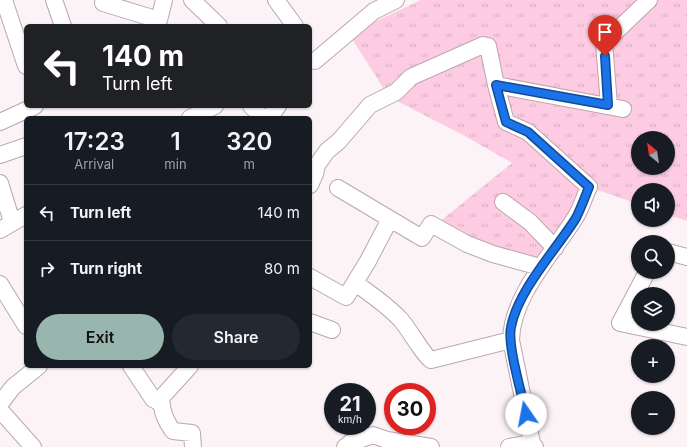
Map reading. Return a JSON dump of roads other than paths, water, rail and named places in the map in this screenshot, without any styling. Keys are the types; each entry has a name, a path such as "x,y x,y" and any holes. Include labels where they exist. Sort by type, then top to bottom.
{"street":[{"path":"4,0 24,60"},
{"path":"54,0 62,24"},
{"path":"103,2 157,23 164,0"},
{"path":"192,0 217,24"},
{"path":"276,0 294,24"},
{"path":"312,60 374,11 396,0"},
{"path":"496,85 616,107 604,43 649,0"},
{"path":"312,181 317,166 327,150 339,141 370,105 396,92 411,77 483,45 488,46 496,85 506,122 528,132 589,187 576,216 555,248 540,267 519,306 511,327 511,340 533,445 508,447"},
{"path":"0,122 31,108"},
{"path":"194,116 211,108"},
{"path":"253,108 260,116"},
{"path":"0,155 24,147"},
{"path":"0,183 13,222"},
{"path":"338,188 422,238 431,224 467,244 494,254 540,267"},
{"path":"503,202 530,222 555,248"},
{"path":"312,278 346,297 390,219"},
{"path":"675,254 687,257"},
{"path":"643,279 620,323 687,338"},
{"path":"355,283 372,295 400,320 415,338 426,357 431,360 511,340"},
{"path":"0,284 24,323"},
{"path":"312,323 332,330"},
{"path":"0,404 13,387 37,368"},
{"path":"132,368 153,399 161,403"},
{"path":"188,368 161,398 161,403 162,413 173,431 192,433 193,447"},
{"path":"0,410 33,447"},
{"path":"345,447 350,443 373,435 388,440 431,447"}]}
